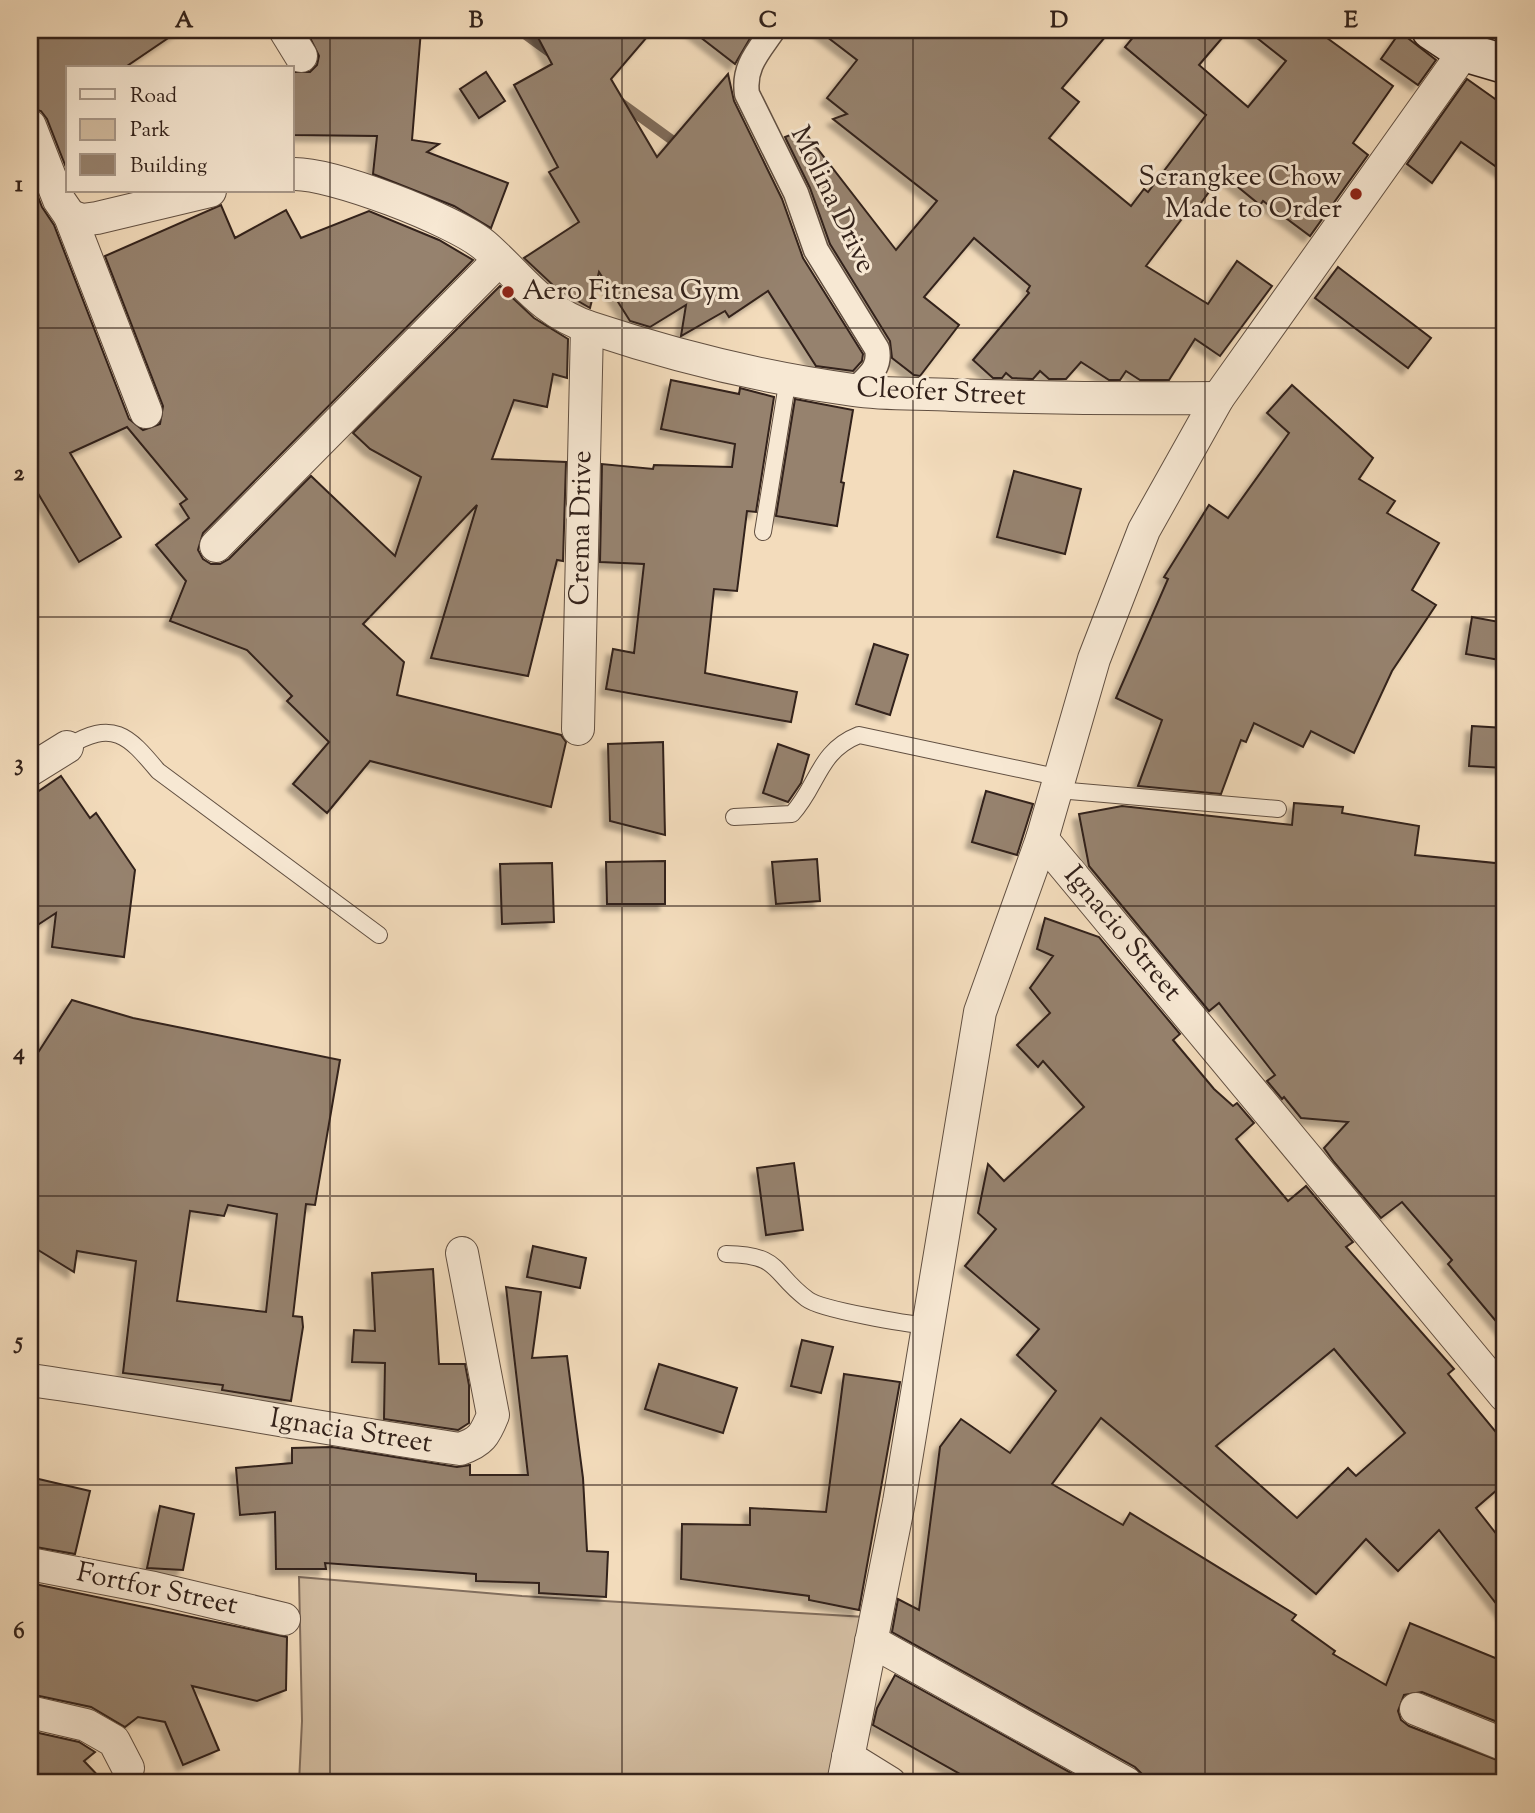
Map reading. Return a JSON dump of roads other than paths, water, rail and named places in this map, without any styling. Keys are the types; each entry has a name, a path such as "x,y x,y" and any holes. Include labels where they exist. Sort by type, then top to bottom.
{"main road":[{"path":"1432,30 1464,52 1505,64"}],"street":[{"name":"Molina Drive","path":"773,30 748,66 744,78 747,94 796,193 816,250 877,349 877,367 855,390"},
{"path":"1218,398 1464,52"},
{"path":"30,126 60,200 70,216 146,412"},
{"name":"Cleofer Street","path":"294,174 304,173 425,211 484,245 530,294 558,314 586,327 662,351 855,390 1048,399 1218,398"},
{"path":"70,216 82,220 97,218 206,192"},
{"path":"216,547 498,261"},
{"name":"Crema Drive","path":"578,729 586,327"},
{"name":"Ignacio Street","path":"1218,398 1144,530 1094,659 1042,839 1505,1396"},
{"path":"30,771 67,747"},
{"path":"890,1783 845,1770 899,1502 980,1012 1042,839"},
{"name":"Ignacia Street","path":"30,1380 140,1395 298,1425 460,1449 478,1444 493,1415 462,1253"},
{"name":"Fortfor Street","path":"30,1564 154,1588 284,1619"},
{"path":"871,1641 1126,1783"},
{"path":"1416,1709 1505,1745"},
{"path":"30,1712 86,1725 114,1741 128,1768"}],"lane":[{"path":"763,532 788,378"},
{"path":"67,747 86,736 105,733 130,738 158,771 379,934"},
{"path":"734,817 792,814 802,803 810,783 832,751 859,736 1059,784 1278,809"},
{"path":"726,1254 764,1259 781,1271 808,1300 929,1326"}],"waterway":[{"path":"519,30 552,54"},
{"path":"617,100 683,148"}],"place":[{"name":"Scrangkee Chow Made to Order","path":"1356,194"},
{"name":"Aero Fitnesa Gym","path":"508,292"}]}
